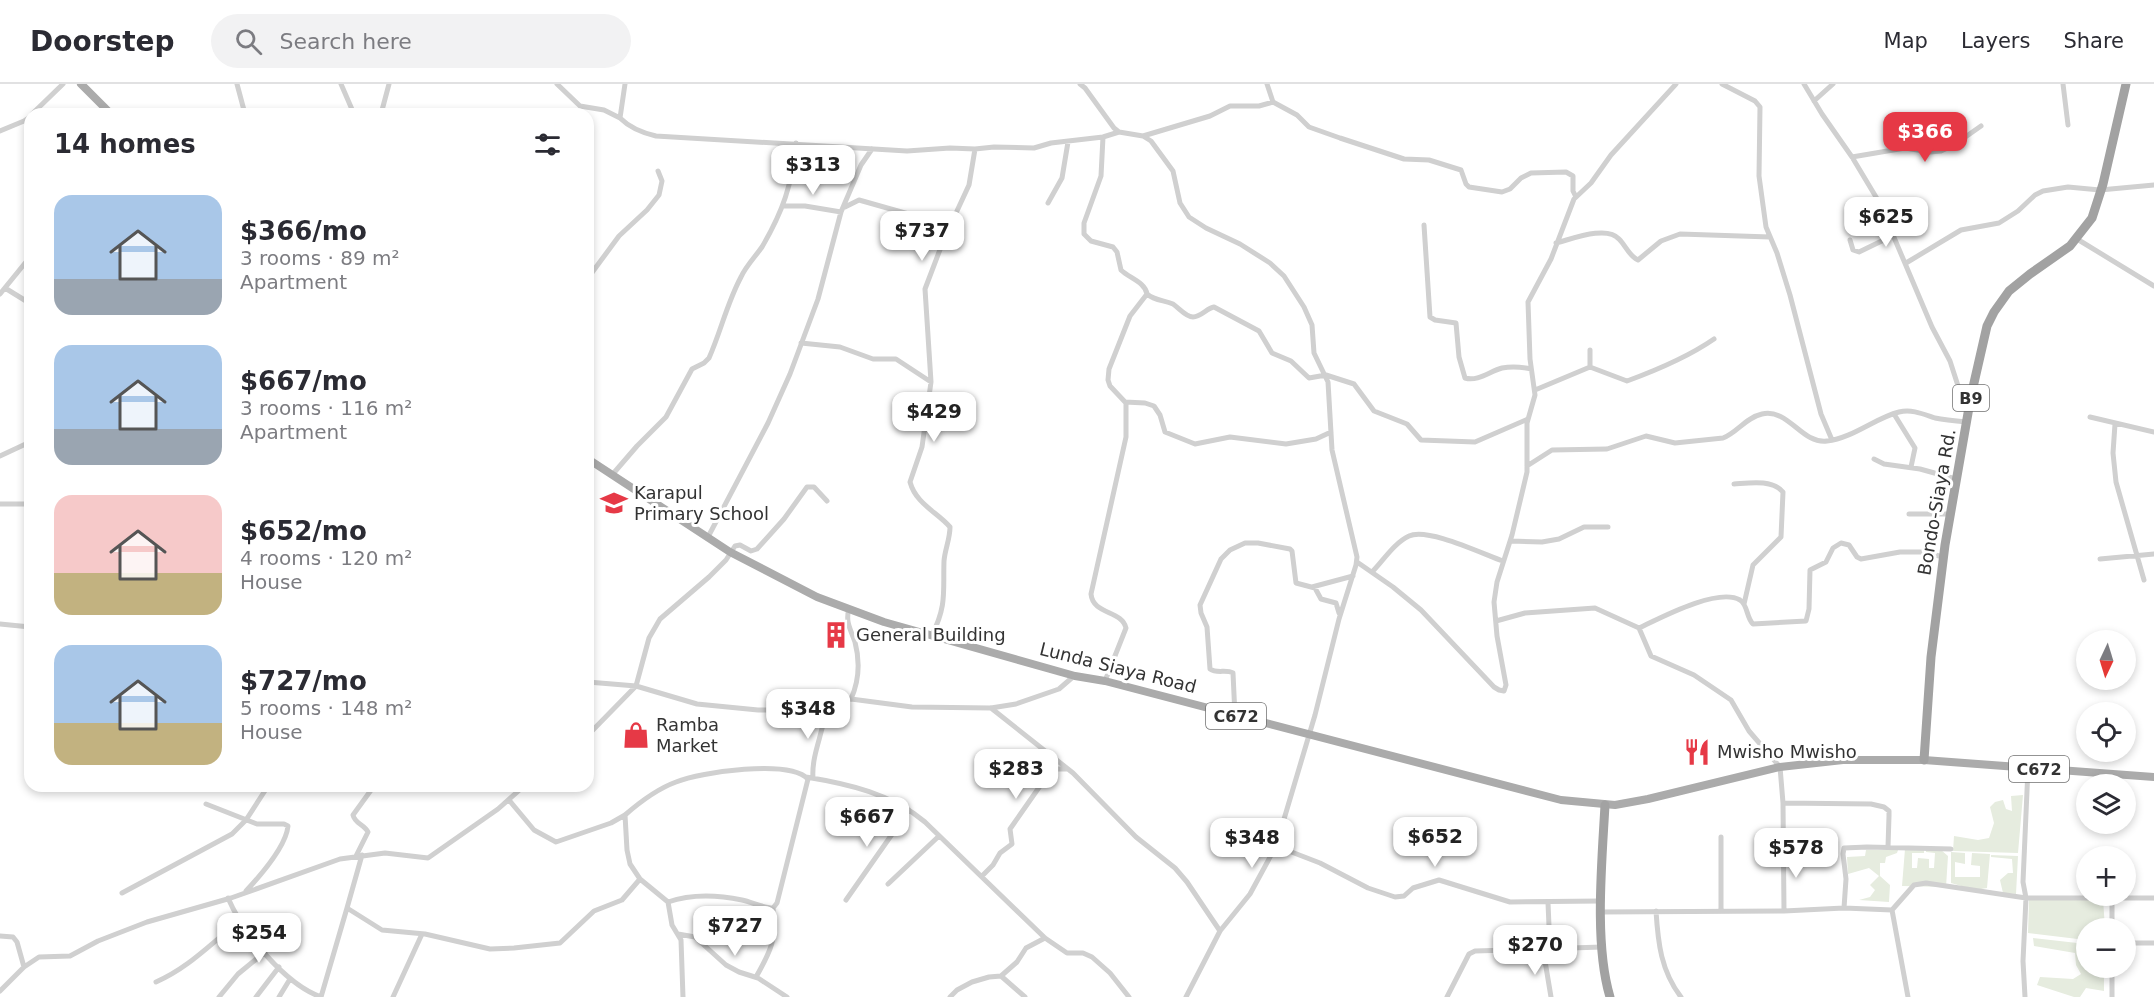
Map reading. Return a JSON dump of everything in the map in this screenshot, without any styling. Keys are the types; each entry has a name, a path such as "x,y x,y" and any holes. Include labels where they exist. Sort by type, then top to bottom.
{"highway":[{"name":"Bondo-Siaya Rd.","path":"1924,760 1931,657 1943,557 1971,396 1987,327 2000,303 2020,281 2077,239 2094,213 2126,84"},
{"path":"1605,805 1601,912 1605,977 1610,997"}],"main road":[{"path":"81,84 105,108"},
{"name":"Lunda Siaya Road","path":"594,463 730,552 794,587 849,609 1075,676 1105,681 1534,795 1605,805 1648,799 1780,767 1843,760 1924,760"},
{"name":"C672","path":"1924,760 2154,777"}],"street":[{"path":"38,108 63,84"},
{"path":"237,84 243,108"},
{"path":"341,84 351,108"},
{"path":"383,108 389,84"},
{"path":"557,84 580,106 592,108"},
{"path":"620,118 625,84"},
{"path":"1267,84 1273,102 1297,115 1310,127 1404,159 1429,160 1459,168 1469,187 1502,192 1510,189 1523,176 1531,173 1566,172 1573,176 1573,191 1576,197"},
{"path":"1357,562 1422,610 1485,679 1502,691 1506,688 1496,621 1495,593 1510,541 1527,466 1528,419 1535,390 1529,351 1528,302 1551,259 1576,197 1591,183 1611,156 1676,84"},
{"path":"1722,84 1755,101 1760,107 1760,181 1766,227 1777,253 1821,414 1832,440"},
{"path":"1804,84 1879,202 1932,327 1950,361 1960,392 1971,396"},
{"path":"1814,101 1833,84"},
{"path":"2063,84 2068,125"},
{"path":"1083,85 1115,130 1112,135"},
{"path":"1111,126 1119,132 1143,136 1210,116 1230,106 1259,106 1273,102"},
{"path":"594,108 604,110 628,125 656,136 913,151 950,148 1031,148 1103,137 1119,132"},
{"path":"0,130 24,122"},
{"path":"1852,157 1905,148 1930,152 1941,151 1954,146 1981,126"},
{"path":"1143,136 1154,144 1170,166 1175,177 1180,203 1189,217 1198,224 1260,256 1284,276 1308,313 1314,353 1328,382 1334,460 1357,562 1340,615 1310,735 1276,846 1246,900 1220,931 1186,997"},
{"path":"1103,137 1101,176 1084,223 1084,234 1091,241 1113,247 1121,270 1146,288 1147,294 1153,299 1176,306 1191,317 1214,307 1259,331 1275,355 1291,361 1307,376 1312,378 1326,375 1354,384 1374,411 1404,423 1419,439 1424,441 1474,442 1528,419"},
{"path":"1048,203 1062,178 1068,142"},
{"path":"612,475 642,440 666,417 692,369 709,358 728,304 742,273 759,251 784,206 793,177 796,143"},
{"path":"708,537 768,423 790,374 818,299 842,211 861,165 872,149"},
{"path":"932,635 940,616 945,594 944,560 950,527 926,507 910,482 922,447 932,382 924,293 945,237 969,185 975,149"},
{"path":"594,270 619,236 647,210 659,195 662,181 658,171"},
{"path":"1906,263 1961,230 2000,223 2039,193 2068,187 2100,190 2154,185"},
{"path":"784,206 805,206 842,211 854,201 869,202 926,220 942,229 945,237"},
{"path":"1424,225 1430,316 1435,320 1456,323 1459,357 1465,378 1474,379 1509,367 1531,369"},
{"path":"1556,243 1588,235 1612,233 1638,260 1661,241 1680,234 1770,237"},
{"path":"1850,240 1853,250 1859,252 1892,236"},
{"path":"2077,239 2154,286"},
{"path":"0,294 24,264"},
{"path":"5,288 24,300"},
{"path":"1105,681 1125,632 1126,624 1097,607 1091,599 1091,588 1126,437 1125,402 1110,386 1109,369 1130,316 1147,294"},
{"path":"1535,390 1590,367 1627,381 1652,372 1714,339"},
{"path":"801,343 840,347 873,358 897,357 932,382"},
{"path":"1590,350 1590,367"},
{"path":"1125,402 1146,403 1154,406 1160,415 1165,432 1195,444 1230,437 1288,444 1316,439 1331,432"},
{"path":"1527,466 1552,450 1606,448 1646,436 1675,443 1723,438 1730,435 1749,418 1771,413 1779,415 1817,440 1832,440 1861,430 1894,414 1910,411 1967,422"},
{"path":"1894,414 1915,448 1911,468"},
{"path":"2091,417 2154,432"},
{"path":"2115,424 2113,453 2116,482 2144,579"},
{"path":"0,456 24,445"},
{"path":"1874,459 1884,464 1956,479"},
{"path":"1734,484 1772,484 1782,492 1781,537 1753,565 1744,604 1749,620 1753,624 1806,621 1809,609 1810,570 1827,562 1833,548 1841,543 1849,545 1860,559 1900,552 1924,552 1943,557"},
{"path":"594,729 636,686 648,638 660,619 705,581 726,560 733,547 738,545 751,551 757,549 784,519 807,487 814,487 826,501"},
{"path":"0,504 24,504"},
{"path":"1909,514 1950,514"},
{"path":"1510,541 1542,542 1559,539 1584,527 1608,527"},
{"path":"1372,572 1401,541 1416,534 1439,537 1503,561"},
{"path":"1235,716 1233,674 1210,669 1207,627 1200,609 1201,600 1221,559 1230,550 1245,543 1290,549 1296,583 1315,588 1321,599 1336,603 1340,615"},
{"path":"2100,559 2154,554"},
{"path":"1312,587 1330,580 1353,576"},
{"path":"1639,628 1687,606 1709,600 1728,597 1738,599 1744,604"},
{"path":"849,609 847,620 856,648 858,665 857,681 850,699"},
{"path":"1496,621 1525,613 1599,609 1639,628 1651,656 1694,675 1731,700 1749,731 1780,767 1783,803 1784,911"},
{"path":"0,624 24,626"},
{"path":"594,682 636,686 688,702 758,710 783,709 826,700 850,699 912,707 991,708 1016,704 1059,689 1075,676"},
{"path":"756,977 772,945 775,928 773,908 777,903 825,718 826,700"},
{"path":"991,708 1073,773 1131,832 1175,868 1220,931"},
{"path":"982,876 993,865 1000,853 1012,844 1010,829 1050,775 1060,768 1073,773"},
{"path":"2025,997 2023,961 2026,898 2023,882 2028,768"},
{"path":"509,800 534,830 556,842 611,823 658,790 691,777 728,770 794,770 809,778 852,786 894,801 909,810 982,876 1045,938 1067,952 1083,953 1092,957 1110,973 1129,997"},
{"path":"122,893 223,841 246,820 264,792"},
{"path":"228,898 240,921 290,979 321,997 347,908 359,856 368,832 366,828 357,823 352,815 369,792"},
{"path":"0,991 24,967 39,957 70,956 98,941 147,922 228,898 340,859 385,853 428,858 518,792"},
{"path":"1783,803 1871,804 1884,807 1889,811 1888,847"},
{"path":"206,804 257,824 279,824 285,830 285,834 262,874 245,892"},
{"path":"846,900 909,810"},
{"path":"625,814 627,855 632,868 640,879 668,902 672,925 678,934 682,948 683,997"},
{"path":"888,884 939,836"},
{"path":"1721,837 1721,911"},
{"path":"1276,846 1314,860 1368,888 1395,897 1404,896 1419,886 1440,880 1504,900 1548,903 1601,901"},
{"path":"1844,908 1846,879 1844,848 1951,849"},
{"path":"347,908 380,930 422,934 495,949 557,944 594,911 622,900 640,879"},
{"path":"1908,997 1892,910 1908,890 1918,883 2026,898 2076,898"},
{"path":"668,902 685,897 706,896 735,899 773,908"},
{"path":"2136,898 2154,898"},
{"path":"1548,903 1546,949 1551,997"},
{"path":"1601,912 1784,911 1844,908 1892,910"},
{"path":"1656,911 1663,965 1681,997"},
{"path":"156,982 186,966 224,931 240,921"},
{"path":"393,997 422,934"},
{"path":"678,934 694,937 726,965 756,977 787,997"},
{"path":"0,936 13,937 17,942 24,967"},
{"path":"950,997 957,990 972,982 1001,976 1017,962 1026,948 1045,938"},
{"path":"2136,943 2154,943"},
{"path":"1447,997 1472,952 1492,949 1602,947"},
{"path":"219,997 238,974 265,952"},
{"path":"256,997 279,967"},
{"path":"1001,976 1025,997"},
{"path":"2112,978 2112,997"},
{"path":"279,997 290,979"}],"shaded area":[{"path":"2023,795 2018,853 1953,851 1954,836 1978,840 1989,838 1994,823 1990,807 1995,802 2003,800 2006,809 2012,811 2011,796"},
{"path":"1905,849 1924,850 1924,853 1912,853 1912,868 1917,868 1918,858 1929,859 1929,868 1934,868 1935,853 1926,852 1926,850 1941,850 1948,856 1946,887 1902,886"},
{"path":"1866,850 1898,850 1897,853 1886,857 1885,863 1880,863 1880,876 1890,885 1889,902 1859,900 1870,897 1875,890 1870,885 1879,876 1869,868 1848,874 1847,857 1865,856"},
{"path":"1951,852 1965,853 1965,864 1955,862 1955,877 1980,877 1980,866 1971,865 1972,853 1990,854 1987,888 1975,890 1951,883"},
{"path":"1991,855 2018,856 2016,894 2003,893 2000,880 2008,873 2013,873 2012,859 1991,857"},
{"path":"2076,899 2076,906 2103,906 2104,918 2076,918 2076,939 2028,933 2029,900"},
{"path":"2033,938 2076,943 2076,965 2075,953 2034,946"},
{"path":"2040,977 2104,978 2104,991 2086,988 2080,997 2074,997 2037,985"}],"place":[{"name":"Karapul Primary School","path":"614,503"},
{"name":"General Building","path":"836,635"},
{"name":"Ramba Market","path":"636,735"},
{"name":"Mwisho Mwisho","path":"1697,752"}]}
